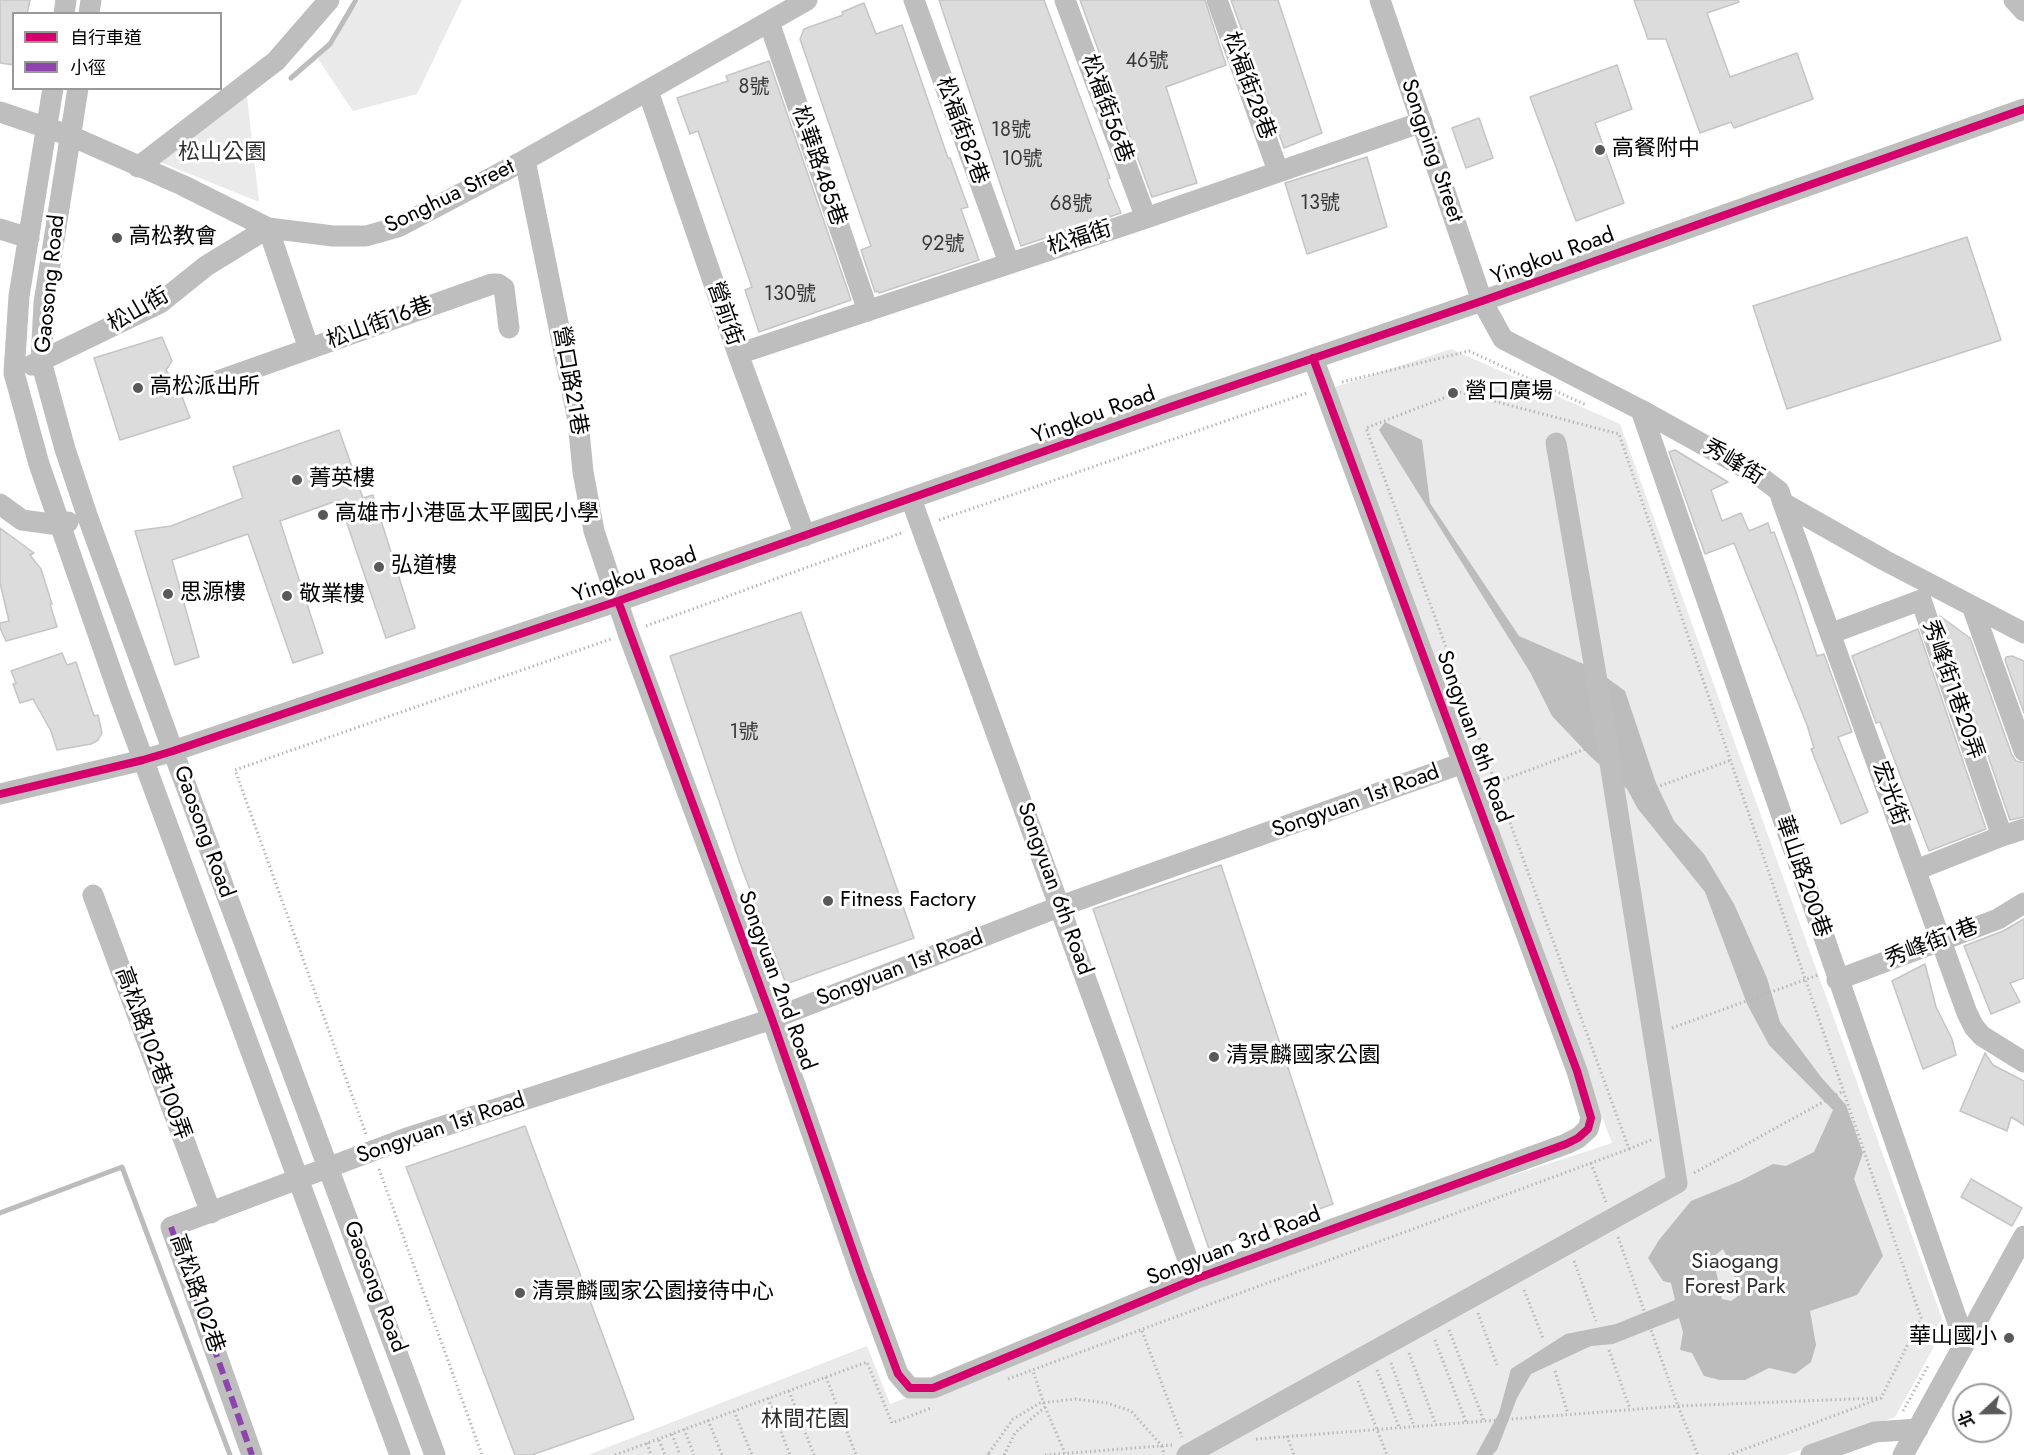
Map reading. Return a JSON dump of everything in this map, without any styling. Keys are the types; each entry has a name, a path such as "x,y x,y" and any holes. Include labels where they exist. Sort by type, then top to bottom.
{"street":[{"path":"138,167 276,61 329,0"},
{"name":"Songhua Street","path":"0,112 71,136 182,185 268,228 333,236 366,236 398,227 525,160 807,0"},
{"name":"松福街82巷","path":"914,0 1009,263"},
{"name":"松福街56巷","path":"1065,0 1146,218"},
{"name":"松福街28巷","path":"1217,0 1278,171"},
{"name":"Songping Street","path":"1380,0 1482,302"},
{"path":"2014,0 2024,11"},
{"name":"松華路485巷","path":"769,22 868,311"},
{"name":"Gaosong Road","path":"53,90 7,373 143,760 400,1455"},
{"name":"Gaosong Road","path":"78,90 44,303 41,361 65,449 87,515 435,1455"},
{"name":"營前街","path":"648,91 738,354 805,536"},
{"name":"Yingkou Road","path":"0,794 173,751 618,601 1313,358 1482,302 2024,109"},
{"name":"松福街","path":"738,354 1146,218 1422,122"},
{"name":"營口路21巷","path":"525,160 578,421 583,472 594,531 618,601"},
{"path":"268,228 309,349"},
{"name":"松山街","path":"7,373 41,361 160,303 206,266 268,228"},
{"path":"0,229 29,238"},
{"name":"松山街16巷","path":"218,381 492,284 498,284 504,288 509,328"},
{"name":"秀峰街","path":"1482,302 1503,339 1641,410 1758,475 1779,491 1784,503 2024,633"},
{"name":"Songyuan 8th Road","path":"1313,358 1577,1071 1591,1118 1588,1129"},
{"name":"華山路200巷","path":"1641,410 1965,1343"},
{"path":"1180,1450 1209,1442 1677,1183 1556,442"},
{"name":"Songyuan 6th Road","path":"911,499 1196,1279"},
{"name":"宏光街","path":"1784,503 1974,1027 1982,1036 2024,1062"},
{"path":"0,504 22,520 59,525 87,515"},
{"name":"秀峰街1巷20弄","path":"1832,633 1921,600 2002,836"},
{"name":"Songyuan 2nd Road","path":"618,601 772,1019 898,1374"},
{"path":"1972,606 2024,751"},
{"name":"Songyuan 1st Road","path":"299,1179 404,1139 772,1019 1060,906 1463,763"},
{"path":"1916,870 2024,829"},
{"name":"高松路102巷100弄","path":"93,895 211,1213"},
{"name":"秀峰街1巷","path":"1836,975 1941,940 1998,918 2024,903"},
{"name":"Songyuan 3rd Road","path":"898,1374 910,1388 933,1388 1196,1279 1566,1144 1578,1138 1588,1129"},
{"name":"高松路102巷","path":"252,1455 171,1227 299,1179"},
{"path":"1903,1455 2024,1236"},
{"path":"1811,1455 1875,1432 1918,1429"}],"path":[{"path":"1324,387 1470,351 1593,408"},
{"path":"1000,1382 1629,1149 1366,428 1459,392 1619,434 1921,1318 1881,1398 1729,1455"},
{"path":"1495,783 1606,742"},
{"path":"1616,802 1731,760"},
{"path":"1653,1034 1806,980 1836,975"},
{"path":"1677,1183 1844,1090"},
{"path":"372,1151 482,1455"},
{"path":"1591,1163 1678,1406 1698,1455"},
{"path":"1568,1243 1596,1321"},
{"path":"1517,1271 1543,1338"},
{"path":"1472,1296 1497,1365"},
{"path":"1435,1317 1484,1421"},
{"path":"1435,1317 1466,1422"},
{"path":"1142,1330 1185,1444 1209,1442"},
{"path":"1386,1344 1436,1425"},
{"path":"1386,1344 1414,1426"},
{"path":"1386,1344 1399,1427"},
{"path":"1609,1350 1630,1409"},
{"path":"1902,1411 1931,1361"},
{"path":"615,1455 867,1362 892,1423 935,1406"},
{"path":"1351,1364 1387,1455"},
{"path":"1033,1370 1045,1407 1066,1454"},
{"path":"1555,1371 1568,1414"},
{"path":"826,1377 856,1455"},
{"path":"789,1391 814,1455"},
{"path":"768,1398 790,1455"},
{"path":"1253,1439 1630,1409 1881,1398"},
{"path":"988,1455 1013,1419 1040,1402 1076,1399 1107,1403 1131,1411 1162,1446 1164,1455"},
{"path":"1004,1455 1015,1433 1045,1407"},
{"path":"734,1411 752,1455"},
{"path":"708,1420 722,1455"},
{"path":"684,1429 694,1455"},
{"path":"671,1434 680,1455"},
{"path":"1287,1436 1294,1455"},
{"path":"658,1439 664,1455"},
{"path":"647,1443 651,1455"},
{"path":"1045,1455 1162,1446 1180,1450"},
{"path":"635,1448 638,1455"}],"green space":[{"path":"360,0 462,0 417,94 353,111 318,59"},
{"name":"松山公園","path":"247,96 259,202 160,162"},
{"name":"Siaogang Forest Park","path":"1451,349 1620,424 1945,1327 1895,1417 1786,1455 588,1455 867,1346 890,1404 1195,1279 1612,1143 1326,390"}],"shaded area":[{"path":"1385,422 1422,440 1430,503 1519,636 1595,669 1625,691 1656,783 1674,821 1704,854 1734,904 1767,978 1780,1022 1821,1077 1846,1105 1863,1153 1854,1179 1883,1256 1857,1295 1810,1311 1816,1345 1811,1362 1795,1374 1769,1368 1745,1380 1720,1380 1704,1376 1692,1353 1680,1350 1683,1332 1679,1318 1613,1344 1591,1346 1531,1374 1517,1398 1497,1450 1492,1455 1476,1455 1499,1413 1511,1369 1566,1334 1616,1324 1675,1300 1671,1283 1663,1281 1648,1258 1659,1240 1691,1201 1740,1181 1773,1164 1786,1166 1814,1152 1833,1110 1769,1045 1747,1004 1705,892 1638,809 1627,789 1590,756 1552,716 1530,672 1379,430","holes":["1723,1249 1731,1265 1737,1297 1731,1301 1722,1299 1713,1257"]}],"building":[{"path":"0,0 30,0 27,12 12,12 12,65 0,63"},
{"path":"939,0 1044,0 1121,213 1021,246"},
{"path":"1080,0 1205,0 1226,65 1166,87 1197,183 1152,197"},
{"path":"1231,0 1278,0 1322,133 1284,148"},
{"path":"1634,0 1738,0 1739,2 1707,13 1730,77 1797,53 1813,99 1734,128 1731,122 1700,133 1666,39 1648,39"},
{"path":"864,3 876,34 902,25 948,158 950,158 968,207 961,209 979,260 879,293 875,292 861,250 871,246 800,39 804,29 843,15 842,12"},
{"path":"769,61 851,300 759,332 745,290 752,287 698,131 690,134 677,98 728,81 726,76"},
{"path":"1617,65 1632,109 1595,123 1624,203 1576,221 1530,97"},
{"path":"1479,118 1493,158 1466,168 1452,128"},
{"path":"1367,157 1387,227 1307,254 1285,183"},
{"path":"1967,237 2001,340 1787,409 1753,306"},
{"name":"高松派出所","path":"162,337 172,361 166,370 180,391 190,418 120,440 94,358"},
{"path":"339,430 363,498 373,495 415,628 386,638 339,500 280,521 323,653 293,663 248,534 172,560 199,657 175,665 135,531 171,526 243,498 233,467"},
{"path":"1675,450 1728,482 1711,490 1722,521 1741,513 1749,531 1768,523 1771,533 1774,532 1817,656 1824,654 1852,732 1838,737 1868,812 1841,824 1811,749 1814,748 1807,725 1734,543 1705,554 1669,452"},
{"path":"0,528 34,553 30,555 41,569 57,627 6,641 0,628 0,623 9,621 0,583"},
{"path":"801,612 914,938 786,984 741,866 670,656"},
{"path":"1940,616 1970,638 2012,755 2016,761 2024,763 2024,817 2010,820"},
{"path":"1918,629 1986,829 1929,851 1880,722 1876,723 1852,656"},
{"path":"62,653 67,665 76,662 94,716 98,715 102,733 98,740 91,744 57,750 51,731 33,699 20,703 11,671"},
{"path":"2012,656 2024,661 2024,713 2005,660 2006,657"},
{"name":"清景麟國家公園","path":"1221,865 1333,1204 1209,1249 1093,909"},
{"path":"2024,919 2024,978 2010,983 2020,1002 1991,1014 1964,946 2003,931"},
{"path":"1925,964 1936,1007 1952,1039 1956,1055 1923,1069 1892,981"},
{"path":"1985,1053 1993,1065 2024,1081 2024,1125 2011,1117 2007,1131 1960,1111"},
{"name":"清景麟國家公園接待中心","path":"525,1126 634,1419 532,1455 515,1455 406,1167"},
{"path":"1971,1179 2022,1208 2012,1226 1961,1197"}],"waterway":[{"path":"291,78 330,44 356,0"},
{"path":"0,1213 122,1167 230,1455"}],"marked path":[{"path":"171,1227 252,1455"}],"cycle path":[{"path":"0,794 173,751 618,601 1173,406 1482,301 2024,109"},
{"path":"618,601 772,1019 898,1374 910,1388 933,1388 1195,1279 1566,1144 1578,1138 1588,1129 1591,1118 1577,1071 1313,358"}],"place":[{"name":"高餐附中","path":"1600,150"},
{"name":"高松教會","path":"117,238"},
{"name":"高松派出所","path":"138,388"},
{"name":"營口廣場","path":"1453,393"},
{"name":"菁英樓","path":"297,480"},
{"name":"高雄市小港區太平國民小學","path":"323,515"},
{"name":"弘道樓","path":"379,567"},
{"name":"思源樓","path":"168,594"},
{"name":"敬業樓","path":"287,596"},
{"name":"Fitness Factory","path":"828,901"},
{"name":"清景麟國家公園","path":"1214,1057"},
{"name":"清景麟國家公園接待中心","path":"520,1293"},
{"name":"華山國小","path":"2009,1338"}],"park label":[{"name":"林間花園","path":"805,1421"}]}
